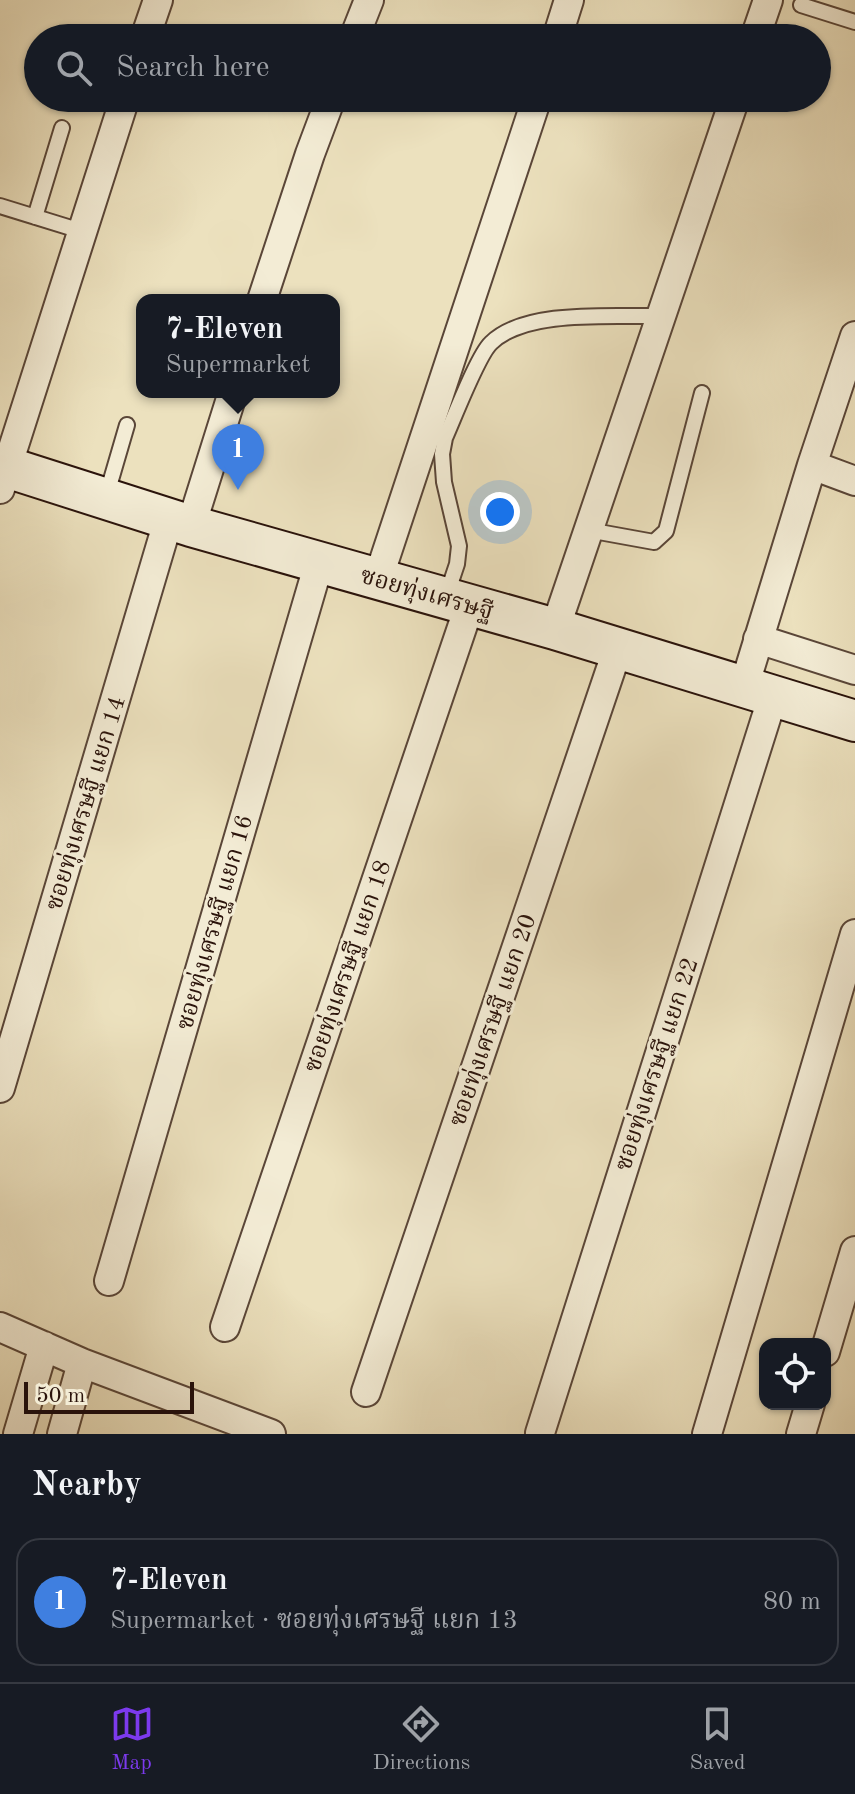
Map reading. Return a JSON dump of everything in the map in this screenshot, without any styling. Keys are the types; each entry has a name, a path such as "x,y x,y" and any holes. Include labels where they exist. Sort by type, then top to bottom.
{"main road":[{"name":"ซอยทุ่งเศรษฐี","path":"2,474 106,498 319,563 555,629 855,721"}],"street":[{"path":"150,24 158,0"},
{"path":"360,24 369,0"},
{"path":"561,24 569,0"},
{"path":"760,24 768,0"},
{"path":"2,474 120,112"},
{"path":"264,294 326,112"},
{"path":"378,579 532,112"},
{"path":"555,629 730,112"},
{"name":"ซอยทุ่งเศรษฐี แยก 22","path":"540,1433 758,692 758,639 855,336"},
{"name":"ซอยทุ่งเศรษฐี แยก 14","path":"0,1088 180,522 231,398"},
{"path":"812,465 854,476"},
{"name":"ซอยทุ่งเศรษฐี แยก 16","path":"109,1281 319,563"},
{"name":"ซอยทุ่งเศรษฐี แยก 18","path":"225,1327 458,601"},
{"path":"758,639 855,670"},
{"name":"ซอยทุ่งเศรษฐี แยก 20","path":"366,1392 618,648"},
{"path":"707,1434 855,934"},
{"path":"829,1338 855,1251"},
{"path":"0,1327 82,1363 271,1434"},
{"path":"18,1434 44,1346"},
{"path":"62,1434 82,1363"},
{"path":"801,1434 808,1410"}],"lane":[{"path":"801,5 855,22"},
{"path":"35,217 62,128"},
{"path":"0,206 81,231"},
{"path":"458,601 459,546 451,518 442,454 445,438 489,344 510,328 545,319 659,316"},
{"path":"588,530 654,542 666,531 702,393"},
{"path":"106,498 127,425"}],"place":[{"name":"7-Eleven","path":"238,490"}]}
